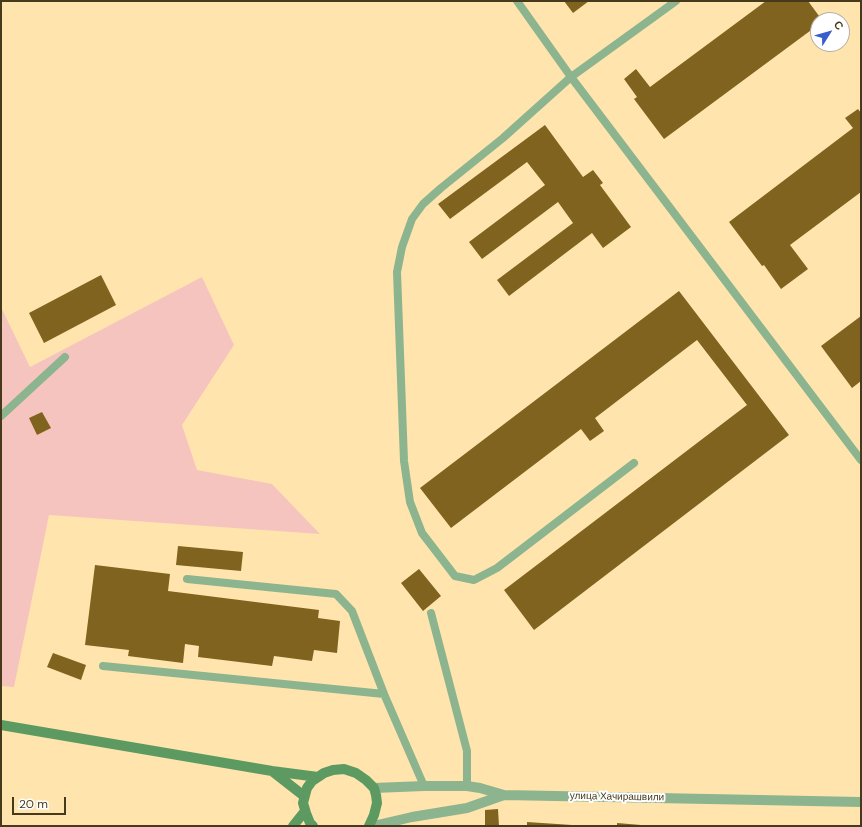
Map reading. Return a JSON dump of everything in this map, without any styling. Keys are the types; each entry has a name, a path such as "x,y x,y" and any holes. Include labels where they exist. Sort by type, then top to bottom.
{"street":[{"path":"1,725 272,771 318,776"},
{"path":"313,826 310,823 303,803 307,788 318,776 333,770 344,769 356,773 374,788 377,803 369,826"},
{"path":"272,771 304,796"},
{"name":"улица Хачирашвили","path":"374,788 467,786 504,795 861,802"},
{"path":"373,826 412,817 467,808 504,795"},
{"path":"293,826 305,811"}],"lane":[{"path":"517,1 571,77 861,460"},
{"path":"634,463 497,568 474,580 455,576 422,533 410,502 404,461 397,272 402,247 412,218 423,204 504,138 571,77 676,1"},
{"path":"1,416 65,357"},
{"path":"187,579 336,594 352,611 384,694 424,786"},
{"path":"431,613 467,751 467,786"},
{"path":"103,666 384,694"}],"shaded area":[{"path":"202,277 234,345 182,425 197,470 272,484 320,534 49,515 14,687 1,686 1,307 30,367"}],"building":[{"path":"564,1 589,1 573,13"},
{"path":"766,1 808,1 816,12 810,12 810,31 664,139 634,99 637,97 624,79 636,69 650,87"},
{"path":"858,109 861,113 861,192 790,245 808,269 781,289 764,265 762,266 729,222 853,128 845,118"},
{"path":"545,125 583,177 593,170 603,183 600,185 631,227 603,248 592,233 509,296 497,280 573,223 558,202 482,259 469,242 545,185 527,162 450,219 438,204"},
{"path":"101,275 116,305 44,343 29,313"},
{"path":"679,291 789,435 534,630 504,590 747,405 697,340 595,418 604,431 590,441 581,429 451,528 420,488"},
{"path":"861,316 861,381 852,388 821,346"},
{"path":"42,412 51,428 37,435 29,418"},
{"path":"178,546 243,552 241,571 176,565"},
{"path":"95,565 170,574 168,591 319,610 318,618 340,621 337,653 314,650 312,661 274,656 272,666 198,657 199,646 185,644 183,663 128,656 129,650 85,645"},
{"path":"419,569 441,596 423,611 401,583"},
{"path":"53,653 86,665 81,680 47,667"},
{"path":"498,809 499,826 485,826 485,810"},
{"path":"527,822 572,825 572,826 527,826"},
{"path":"617,823 641,825 641,826 617,826"}]}
